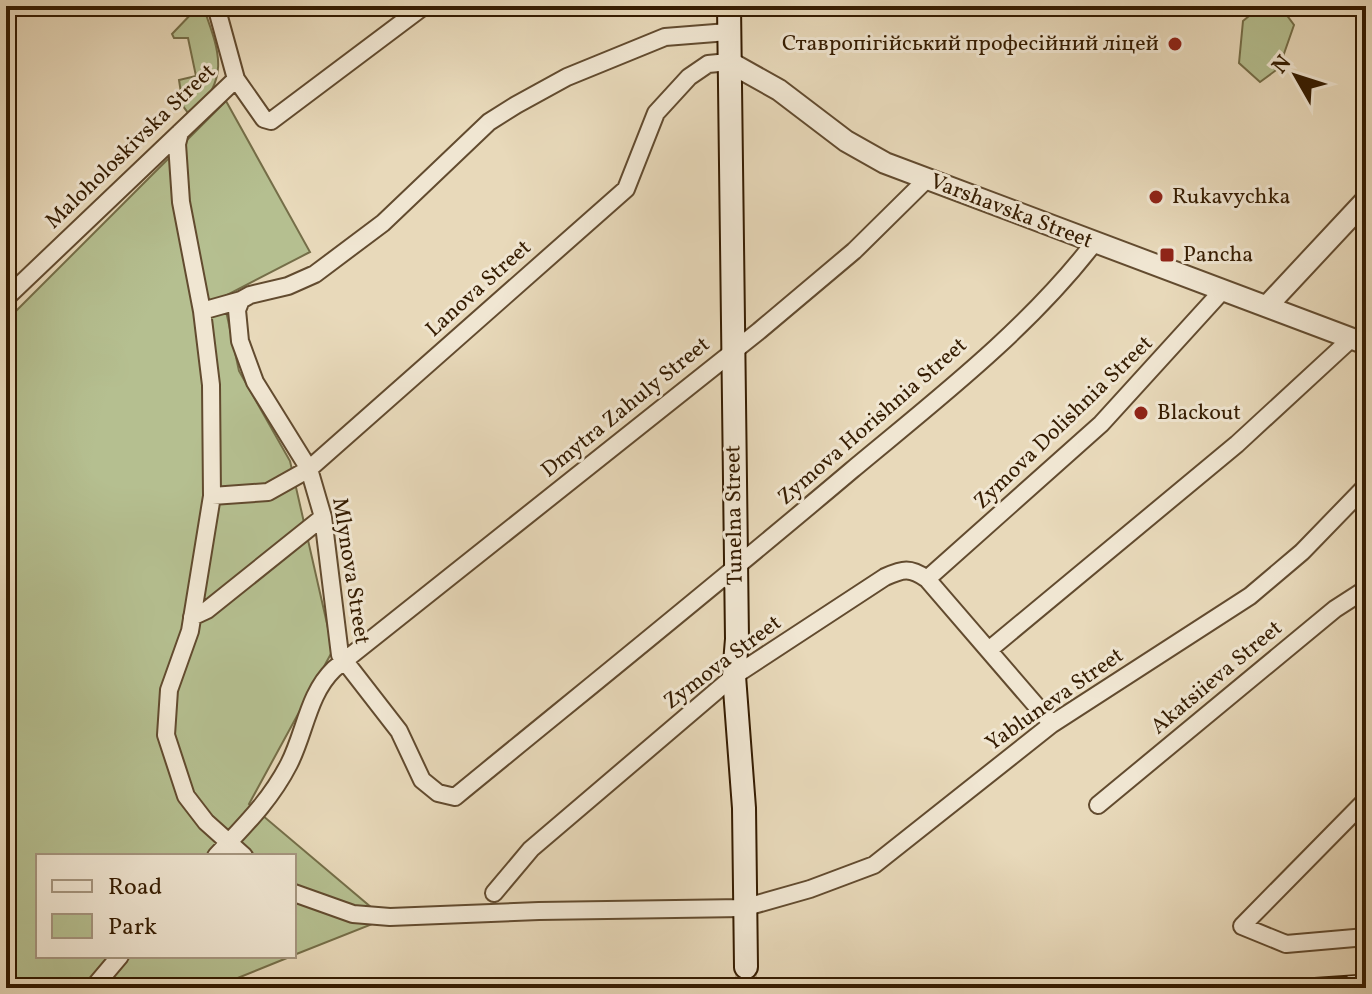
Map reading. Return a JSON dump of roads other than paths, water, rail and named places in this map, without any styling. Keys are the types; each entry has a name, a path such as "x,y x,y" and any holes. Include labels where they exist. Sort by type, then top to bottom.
{"main road":[{"path":"729,6 729,62"},
{"name":"Tunelna Street","path":"729,62 736,568 734,676 744,808 746,967"}],"street":[{"name":"Maloholoskivska Street","path":"6,298 236,79 216,6"},
{"path":"236,79 264,119 271,121 424,6"},
{"path":"202,311 315,274 383,223 489,122 567,77 665,37 728,32"},
{"name":"Varshavska Street","path":"729,62 779,90 867,155 926,180 1359,341"},
{"name":"Lanova Street","path":"212,496 268,492 309,469 626,189 656,113 689,77 708,64 729,62"},
{"path":"180,132 177,144 181,202 202,311 212,411 212,496 192,617 169,690 166,735 186,796 206,822 242,854"},
{"name":"Dmytra Zahuly Street","path":"218,854 270,799 291,760 320,686 343,660 733,351 854,251 926,180"},
{"path":"1267,306 1366,200"},
{"name":"Zymova Horishnia Street","path":"444,796 455,797 736,568 1013,330 1057,289 1094,243"},
{"name":"Zymova Dolishnia Street","path":"927,579 1109,416 1223,290"},
{"name":"Mlynova Street","path":"241,300 237,310 240,341 255,382 309,469 323,517 336,639 343,660 399,731 422,780 444,796"},
{"path":"990,649 1359,341"},
{"name":"Yabluneva Street","path":"296,894 353,914 390,917 743,908 810,889 874,865 1052,724 1250,596 1302,552 1366,486"},
{"path":"192,617 207,610 323,517"},
{"name":"Zymova Street","path":"494,893 531,849 734,676 885,577 904,569 915,570 927,579"},
{"path":"927,579 1052,724"},
{"name":"Akatsiieva Street","path":"1098,805 1335,609 1366,589"},
{"path":"1366,800 1242,926 1286,944 1366,937"},
{"path":"93,988 118,958"}],"tunnel":[{"path":"746,967 746,988"}],"railway":[{"path":"1204,988 1366,977"},
{"path":"565,988 576,988"}],"place":[{"name":"Ставропігійський професійний ліцей","path":"1175,44"},
{"name":"Rukavychka","path":"1156,197"},
{"name":"Pancha","path":"1167,255"},
{"name":"Blackout","path":"1141,413"}]}
